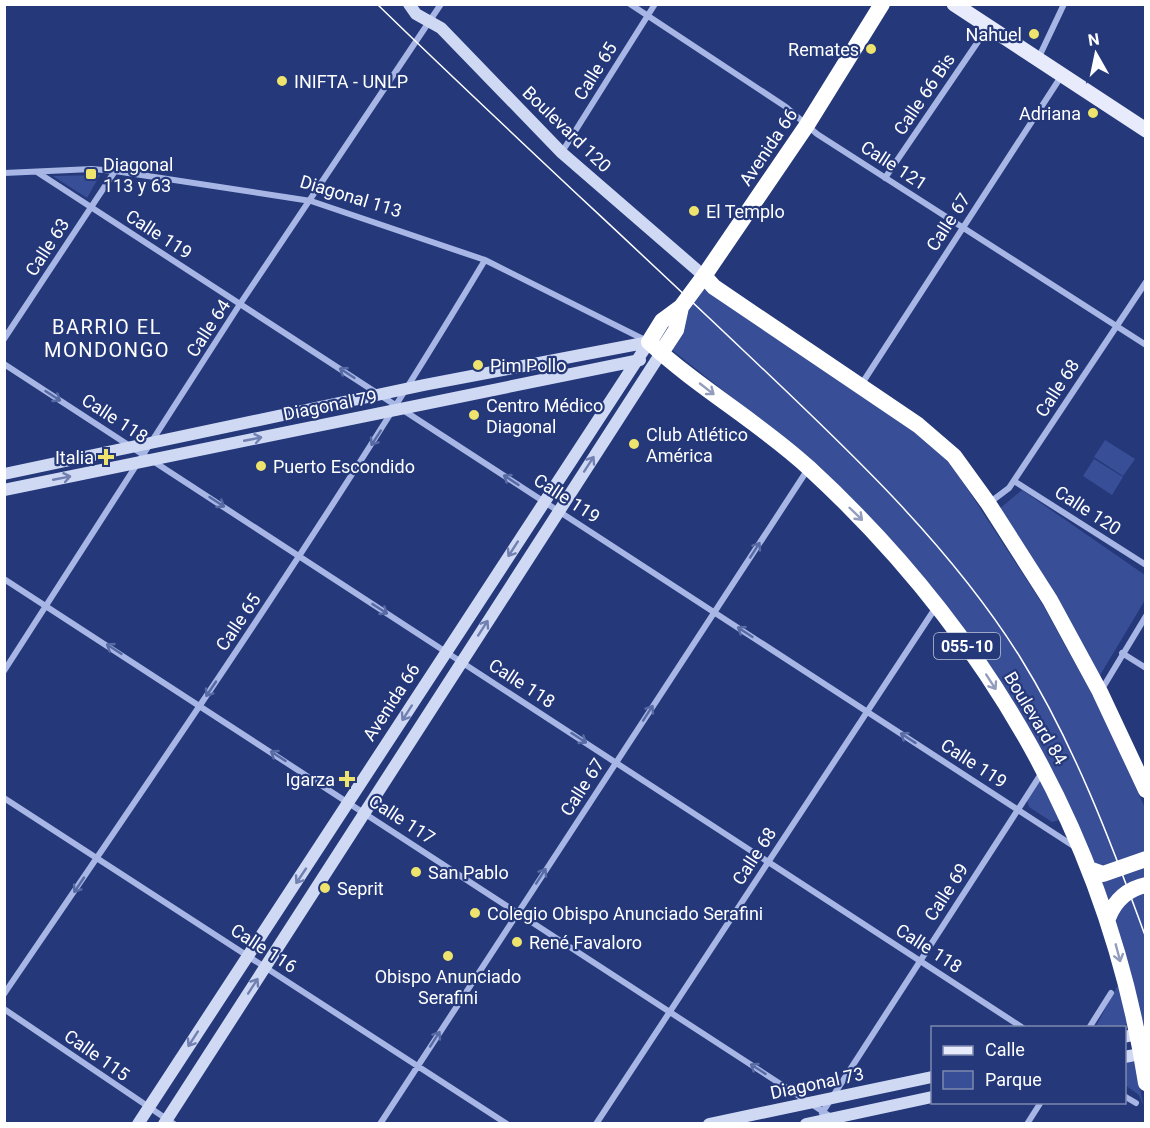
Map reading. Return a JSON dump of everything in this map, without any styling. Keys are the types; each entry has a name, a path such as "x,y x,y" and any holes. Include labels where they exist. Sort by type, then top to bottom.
{"highway":[{"name":"Avenida 66","path":"655,348 676,330 681,307 807,125 882,4"},
{"path":"704,276 714,287 860,386 938,441 954,456 988,503 1050,600 1101,692 1146,790"},
{"name":"Boulevard 84","path":"655,348 809,467 870,528 938,604 992,683 1045,768 1108,918 1136,1034 1137,1054 1146,1083"},
{"path":"1089,869 1103,874 1146,860"},
{"path":"1108,918 1119,899 1129,891 1146,885"}],"main road":[{"name":"Boulevard 120","path":"409,4 430,23 441,28 561,153 704,276"},
{"path":"954,4 1146,130"},
{"name":"Diagonal 79","path":"4,490 145,459 636,361 655,348"},
{"name":"Diagonal 79","path":"4,474 408,389 655,348"},
{"name":"Avenida 66","path":"168,1122 265,967 559,511 655,348"},
{"name":"Avenida 66","path":"138,1124 350,803 636,361"},
{"name":"Diagonal 73","path":"709,1124 931,1077"},
{"name":"Diagonal 73","path":"823,1120 931,1097"}],"street":[{"name":"Calle 64","path":"4,671 145,459 152,443 240,304 441,4"},
{"name":"Calle 121","path":"630,4 786,107 807,125 885,178 1146,345"},
{"name":"Calle 65","path":"561,153 655,4"},
{"path":"1037,59 1064,4"},
{"name":"Calle 66 Bis","path":"885,178 988,27"},
{"name":"Calle 67","path":"860,386 1062,75"},
{"name":"Diagonal 113","path":"4,173 115,171 311,201 485,260 655,348"},
{"name":"Calle 63","path":"4,339 115,171"},
{"name":"Calle 119","path":"37,172 380,395 398,409 544,501 1081,850"},
{"name":"Calle 65","path":"4,994 398,409 485,260"},
{"name":"Calle 68","path":"988,503 1003,494 1014,481 1146,282"},
{"name":"Calle 118","path":"4,364 132,447 145,459 300,556 1020,1026"},
{"name":"Calle 67","path":"380,1124 809,467"},
{"name":"Calle 120","path":"1014,481 1146,565"},
{"name":"Calle 117","path":"4,579 810,1102 823,1120"},
{"name":"Calle 68","path":"596,1124 938,604"},
{"path":"1101,692 1122,653 1146,616"},
{"path":"1122,653 1146,668"},
{"name":"Calle 69","path":"823,1120 831,1098 1045,768"},
{"name":"Calle 116","path":"4,798 507,1124"},
{"path":"1090,1026 1111,993"},
{"name":"Calle 115","path":"4,1009 168,1122"},
{"path":"1126,1097 1136,1103"},
{"path":"1027,1124 1040,1104"}],"green space":[{"path":"100,175 87,198 53,176"},
{"path":"703,288 915,432 950,462 1043,605 1100,709 1145,808 1145,857 1128,864 1095,866 1025,725 934,589 820,467 672,350 688,309"},
{"path":"1105,440 1135,459 1123,476 1094,457"},
{"path":"1094,459 1123,477 1112,495 1083,476"},
{"path":"1022,490 1145,575 1145,600 1099,677 998,510"},
{"path":"1041,779 1059,820 1052,822 1029,807 1027,800"},
{"path":"1145,864 1145,879 1107,902 1099,880"},
{"path":"1145,891 1144,1025 1113,923 1119,906"},
{"path":"1118,985 1127,1023 1125,1026 1096,1026"},
{"path":"1126,1059 1136,1063 1143,1105 1139,1095 1126,1086"}],"tram line":[{"path":"377,4 855,458 927,534 960,574 1020,657 1058,724 1105,830 1146,938"}],"place":[{"name":"Nahuel","path":"1034,34"},
{"name":"Remates","path":"871,49"},
{"name":"INIFTA - UNLP","path":"282,81"},
{"name":"Adriana","path":"1093,113"},
{"name":"Diagonal 113 y 63","path":"91,174"},
{"name":"El Templo","path":"694,211"},
{"name":"Pim Pollo","path":"478,365"},
{"name":"Centro Médico Diagonal","path":"474,415"},
{"name":"Club Atlético América","path":"634,444"},
{"name":"Italia","path":"106,457"},
{"name":"Puerto Escondido","path":"261,466"},
{"name":"Igarza","path":"347,779"},
{"name":"San Pablo","path":"416,872"},
{"name":"Seprit","path":"325,888"},
{"name":"Colegio Obispo Anunciado Serafini","path":"475,913"},
{"name":"René Favaloro","path":"517,942"},
{"name":"Obispo Anunciado Serafini","path":"448,956"}],"district":[{"name":"BARRIO EL MONDONGO","path":"107,338"}]}
